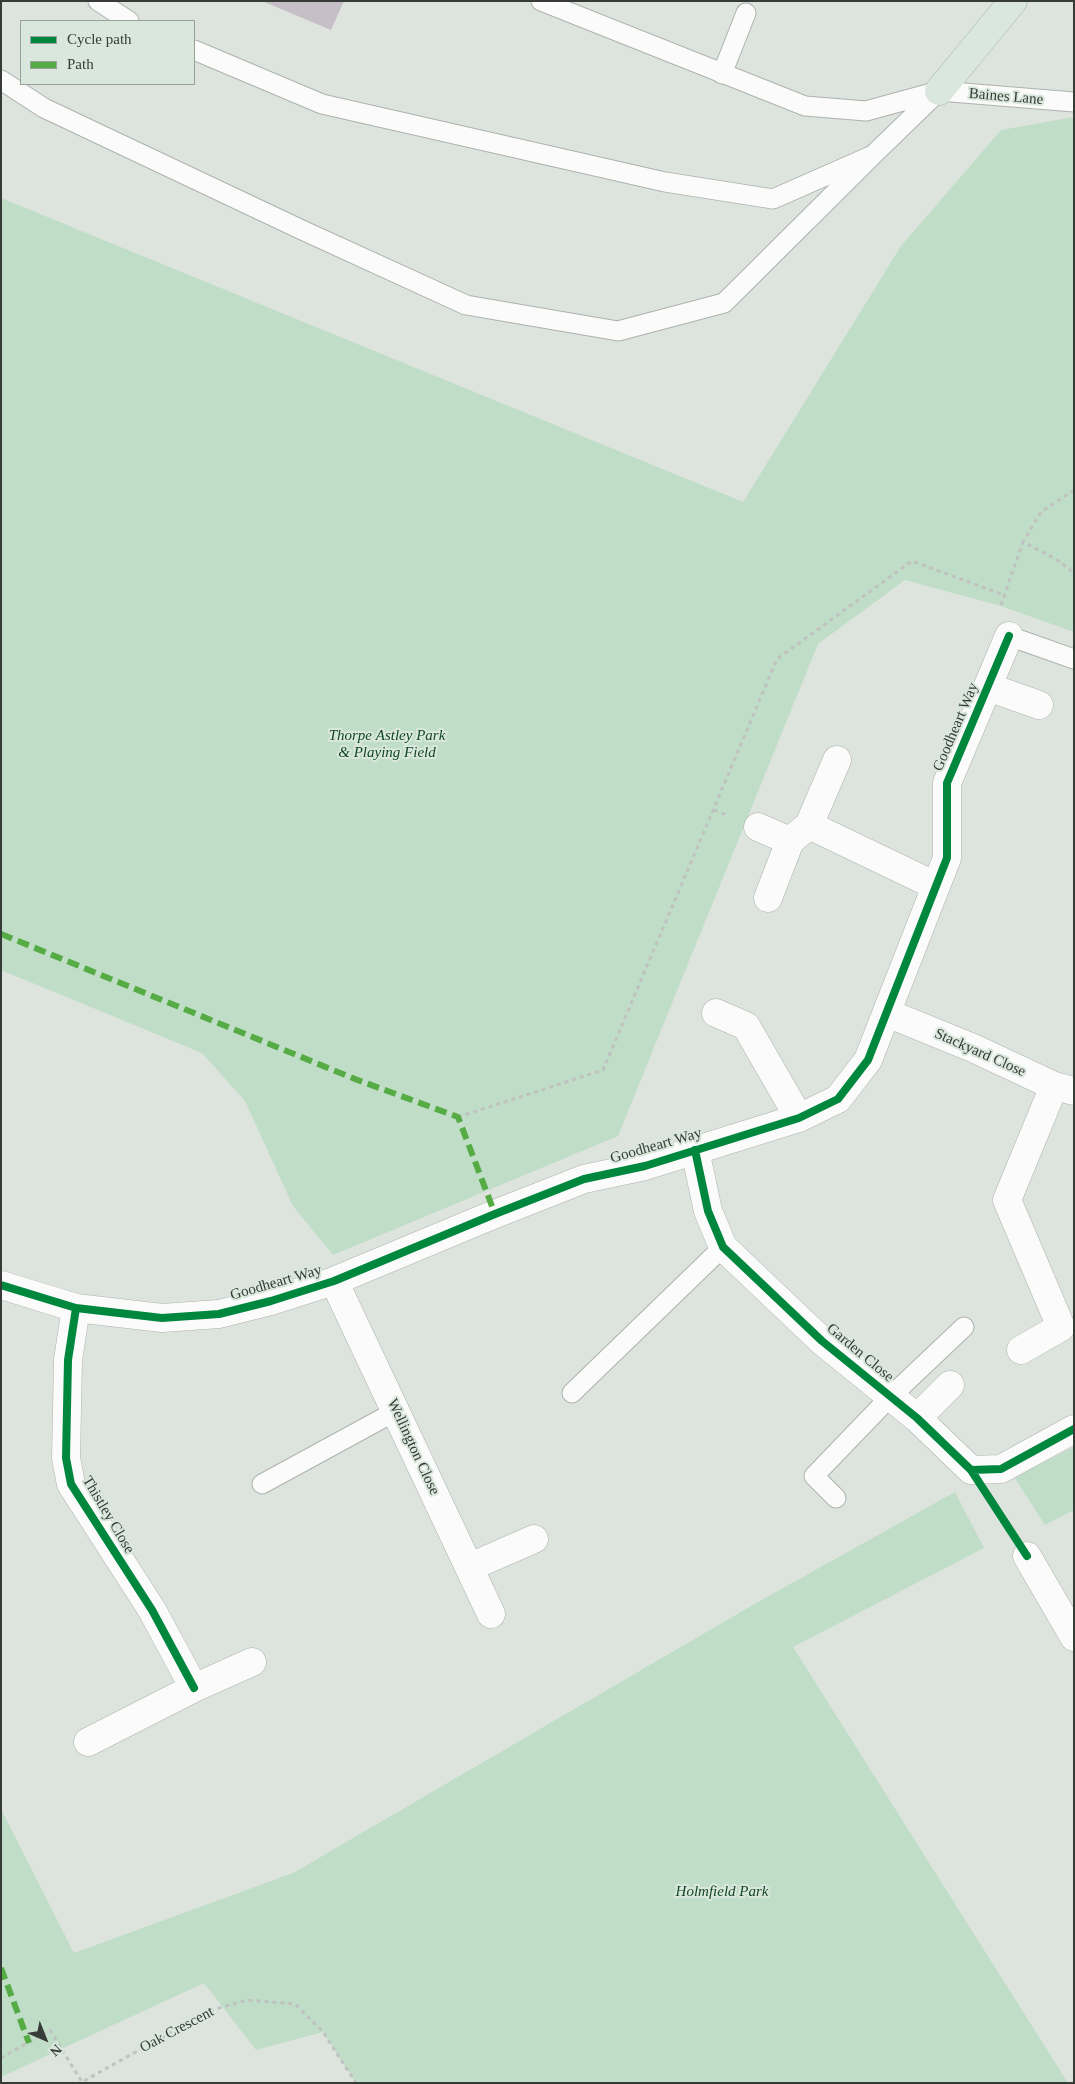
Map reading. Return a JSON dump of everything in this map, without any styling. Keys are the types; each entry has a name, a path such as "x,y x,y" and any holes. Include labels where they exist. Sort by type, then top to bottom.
{"highway":[{"path":"939,91 1013,1"}],"street":[{"name":"Goodheart Way","path":"1,1285 76,1308 162,1318 219,1314 271,1301 334,1281 584,1179 645,1166 799,1118 838,1099 868,1060 947,858 947,783 1009,636"},
{"name":"Goodheart Way","path":"988,687 1039,705"},
{"path":"768,898 799,833 838,760"},
{"path":"758,827 799,833 936,886"},
{"path":"716,1013 746,1026 799,1118"},
{"name":"Stackyard Close","path":"887,1013 1064,1088"},
{"path":"1021,1350 1060,1327 1007,1200 1064,1088"},
{"name":"Garden Close","path":"695,1150 708,1211 723,1247 822,1341 917,1418 971,1470 1001,1469 1074,1428"},
{"name":"Wellington Close","path":"334,1281 491,1614"},
{"name":"Thistley Close","path":"76,1308 68,1360 66,1458 71,1484 152,1610 194,1688"},
{"path":"917,1418 950,1385"},
{"path":"470,1567 534,1540"},
{"path":"1027,1556 1074,1637"},
{"path":"88,1742 194,1688 252,1662"}],"lane":[{"path":"98,1 127,20"},
{"name":"Baines Lane","path":"541,1 805,106 866,111 939,91 1074,102"},
{"path":"722,74 746,13"},
{"path":"195,50 322,104 665,182 773,199 873,155"},
{"path":"1,80 44,108 302,230 466,304 618,331 724,303 939,91"},
{"path":"1009,636 1074,659"},
{"path":"572,1393 723,1247"},
{"path":"836,1498 814,1476 890,1397 964,1327"},
{"path":"262,1484 396,1411"}],"path":[{"path":"1009,636 1000,606 1023,542 1041,512 1074,490"},
{"path":"1023,542 1056,559 1074,573"},
{"path":"458,1117 603,1070 777,659 912,561 1004,595"}],"green space":[{"name":"Thorpe Astley Park & Playing Field","path":"1074,117 1074,632 1001,606 905,580 818,644 618,1136 333,1255 293,1206 245,1101 202,1053 1,970 1,198 743,502 901,246 1001,130"},
{"path":"1074,1447 1074,1510 1045,1525 1014,1477"},
{"name":"Holmfield Park","path":"955,1492 984,1548 793,1647 1068,2083 356,2083 323,2032 256,2050 204,1983 1,2077 1,1809 74,1953 293,1873 758,1602"}],"building":[{"path":"262,1 344,1 331,30"}],"marked path":[{"path":"1,934 355,1079 458,1117 495,1214"},
{"path":"1,1968 29,2043"}],"cycle path":[{"path":"1,1285 76,1308 162,1318 219,1314 271,1301 334,1281 584,1179 645,1166 799,1118 838,1099 868,1060 947,858 947,783 1009,636"},
{"path":"695,1150 708,1211 723,1247 822,1341 917,1418 971,1470 1001,1469 1074,1429"},
{"path":"76,1308 68,1360 66,1458 71,1484 152,1610 194,1688"},
{"path":"971,1470 1027,1556"}]}
